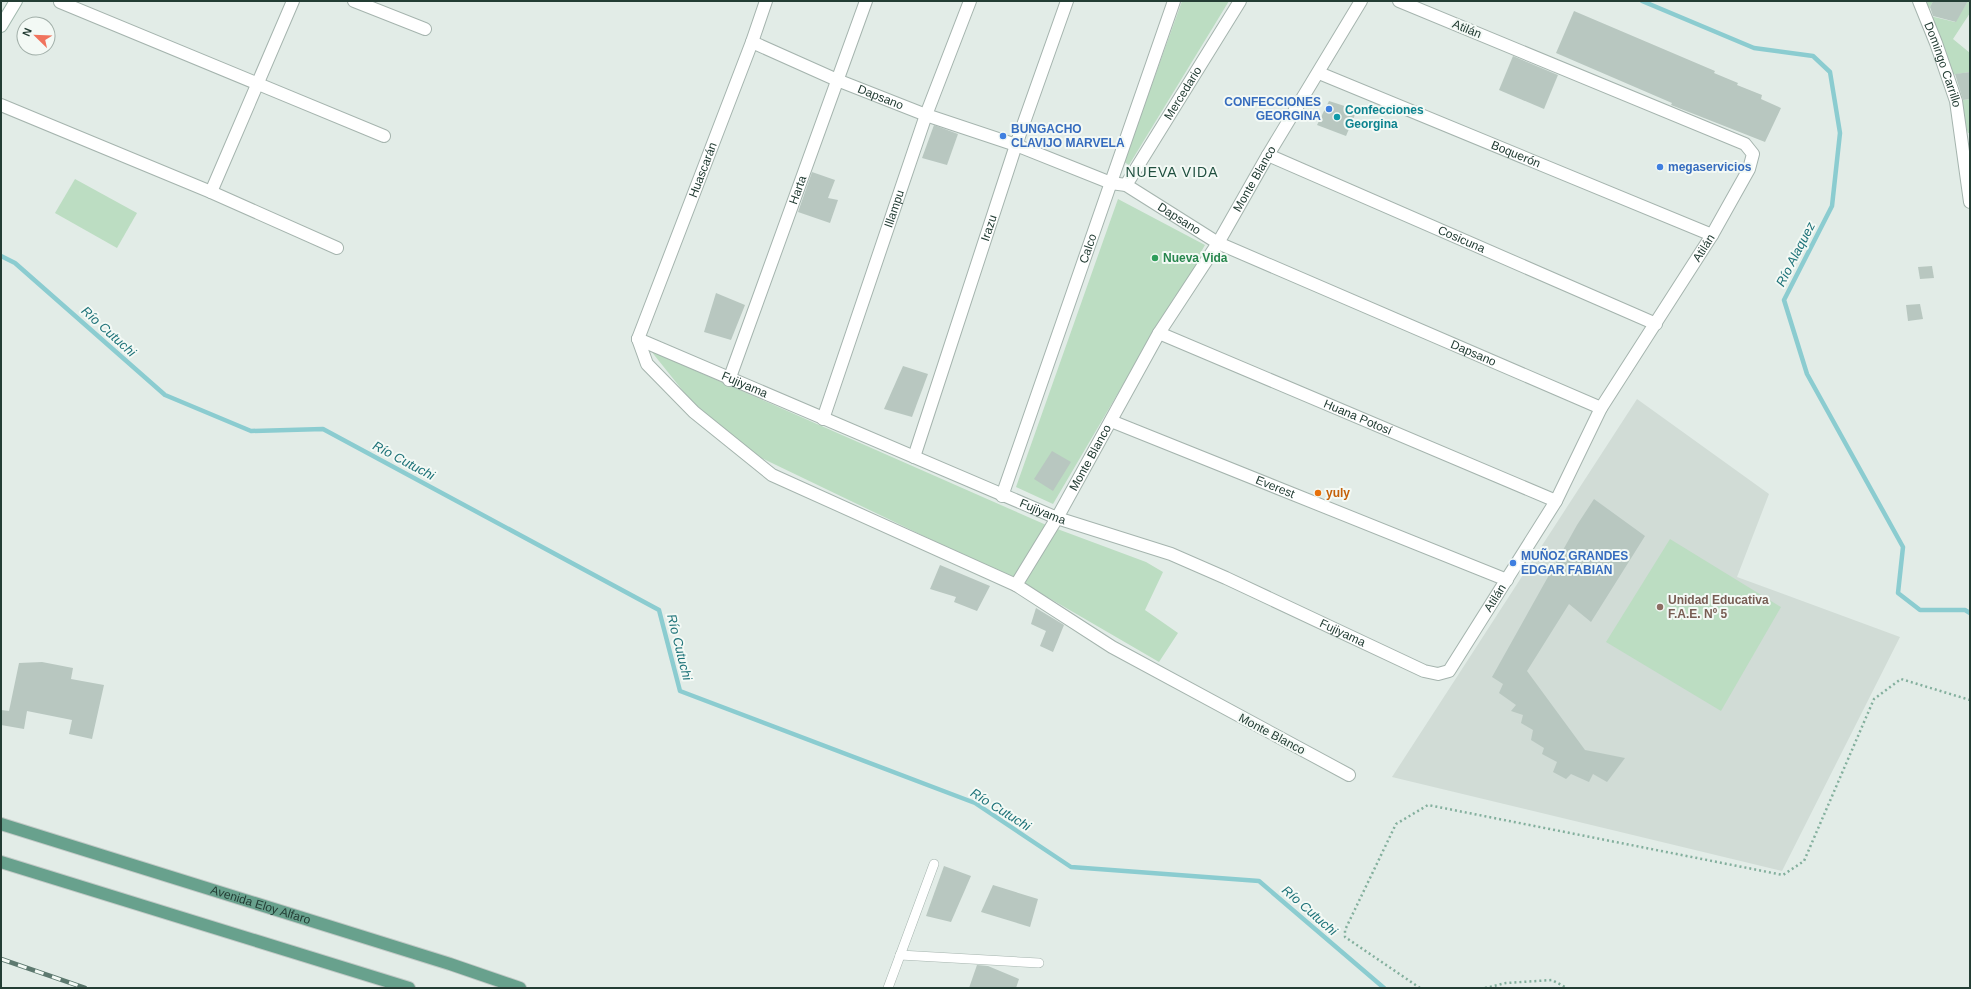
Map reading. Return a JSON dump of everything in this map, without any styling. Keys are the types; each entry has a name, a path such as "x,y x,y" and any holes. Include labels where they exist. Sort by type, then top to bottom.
{"main road":[{"name":"Avenida Eloy Alfaro","path":"1,824 450,964 520,988"},
{"path":"1,862 409,988"}],"street":[{"path":"1,26 16,1"},
{"path":"211,192 293,1"},
{"path":"354,1 425,29"},
{"name":"Huascarán","path":"638,339 752,42 766,1"},
{"name":"Harta","path":"729,380 866,1"},
{"name":"Illampu","path":"822,419 926,115 970,1"},
{"name":"Irazu","path":"914,456 1016,146 1067,1"},
{"name":"Calco","path":"1002,496 1174,1"},
{"name":"Mercedario","path":"1126,185 1240,1"},
{"name":"Monte Blanco","path":"1349,775 1112,647 1016,585 1057,518 1159,334 1218,243 1268,154 1319,73 1361,1"},
{"name":"Atilán","path":"1398,1 1745,144 1753,154 1749,169 1712,235 1601,408 1556,501 1449,671"},
{"name":"Domingo Carrillo","path":"1918,1 1936,42 1956,102 1970,202"},
{"path":"60,2 384,136"},
{"name":"Dapsano","path":"752,42 837,80 926,115 1016,146 1111,183 1126,185 1218,243 1601,408"},
{"name":"Boquerón","path":"1319,73 1712,235"},
{"path":"1,105 211,192 337,248"},
{"name":"Cosicuna","path":"1268,154 1656,324"},
{"name":"Huana Potosí","path":"1159,334 1556,501"},
{"path":"638,339 648,364 694,412 772,475 1016,585"},
{"name":"Fujiyama","path":"638,339 729,380 914,456 1002,496 1057,518 1171,554 1226,578 1424,672 1438,674 1449,671"},
{"name":"Everest","path":"1111,421 1507,580"}],"lane":[{"path":"888,988 934,864"},
{"path":"900,955 1039,963"}],"path":[{"path":"1420,988 1345,937 1345,930 1396,824 1428,805 1783,875 1804,861 1874,699 1901,679 1970,700"},
{"path":"1485,988 1506,983 1552,980 1567,988"}],"shaded area":[{"name":"Unidad Educativa F.A.E. Nº 5","path":"1637,399 1769,494 1737,577 1900,637 1782,871 1392,777"}],"green space":[{"path":"1182,1 1229,1 1129,165 1124,162"},
{"path":"1919,1 1933,1 1926,15 1955,22 1968,1 1970,1 1970,13 1953,39 1970,53 1970,72 1950,75"},
{"path":"1970,99 1970,133 1968,133 1958,101"},
{"path":"75,179 137,213 117,248 55,213"},
{"path":"1118,199 1205,245 1197,259 1199,261 1177,297 1175,296 1053,504 1016,487"},
{"path":"651,351 1044,524 1146,562 1163,572 1145,610 1178,633 1159,662 1030,587 755,455 695,406"},
{"path":"1670,539 1781,607 1721,711 1606,642"}],"building":[{"path":"1933,1 1968,1 1956,22 1933,16 1930,7"},
{"path":"1574,11 1715,71 1714,73 1738,83 1737,85 1762,95 1761,99 1781,108 1765,142 1671,105 1672,103 1556,53"},
{"path":"1513,56 1558,75 1544,109 1499,90"},
{"path":"1970,72 1970,99 1963,100 1955,74"},
{"name":"Confecciones Georgina","path":"1329,101 1357,110 1346,136 1317,125"},
{"path":"934,125 958,134 947,165 922,158"},
{"path":"812,172 835,180 828,198 838,200 830,223 798,212"},
{"path":"1932,266 1934,278 1920,279 1918,267"},
{"path":"716,293 745,305 731,340 704,332"},
{"path":"1920,304 1923,319 1908,321 1906,305"},
{"path":"903,366 928,374 912,417 884,409"},
{"path":"1052,451 1071,462 1053,491 1034,479"},
{"path":"1594,499 1645,536 1591,622 1569,604 1527,671 1585,750 1625,758 1607,782 1593,774 1589,782 1571,774 1566,779 1553,772 1557,762 1542,754 1544,748 1531,740 1533,730 1521,723 1523,715 1511,711 1516,705 1499,693 1503,684 1492,677 1577,525"},
{"path":"940,565 990,586 977,611 954,602 956,597 930,589"},
{"path":"1036,608 1064,625 1053,652 1040,646 1046,631 1031,624"},
{"path":"42,662 73,668 71,679 104,685 92,739 69,734 72,720 27,711 24,729 1,725 1,710 9,711 19,663"},
{"path":"944,866 971,876 951,922 926,916"},
{"path":"993,885 1038,899 1030,927 981,912"},
{"path":"977,965 988,966 1019,979 1016,988 969,988"}],"waterway":[{"name":"Río Alaquez","path":"1642,1 1754,48 1813,56 1830,72 1840,133 1832,206 1784,300 1807,374 1903,547 1898,593 1920,610 1965,610 1970,613"},
{"name":"Río Cutuchi","path":"1,256 15,263 165,395 251,431 323,429 659,610 680,691 975,803 1071,867 1259,881 1384,988"}],"railway":[{"path":"1,959 85,988"}],"place":[{"name":"CONFECCIONES GEORGINA","path":"1329,109"},
{"name":"Confecciones Georgina","path":"1337,117"},
{"name":"BUNGACHO CLAVIJO MARVELA","path":"1003,136"},
{"name":"megaservicios","path":"1660,167"},
{"name":"Nueva Vida","path":"1155,258"},
{"name":"yuly","path":"1318,493"},
{"name":"MUÑOZ GRANDES EDGAR FABIAN","path":"1513,563"},
{"name":"Unidad Educativa F.A.E. Nº 5","path":"1660,607"}],"district":[{"name":"NUEVA VIDA","path":"1172,172"}]}
